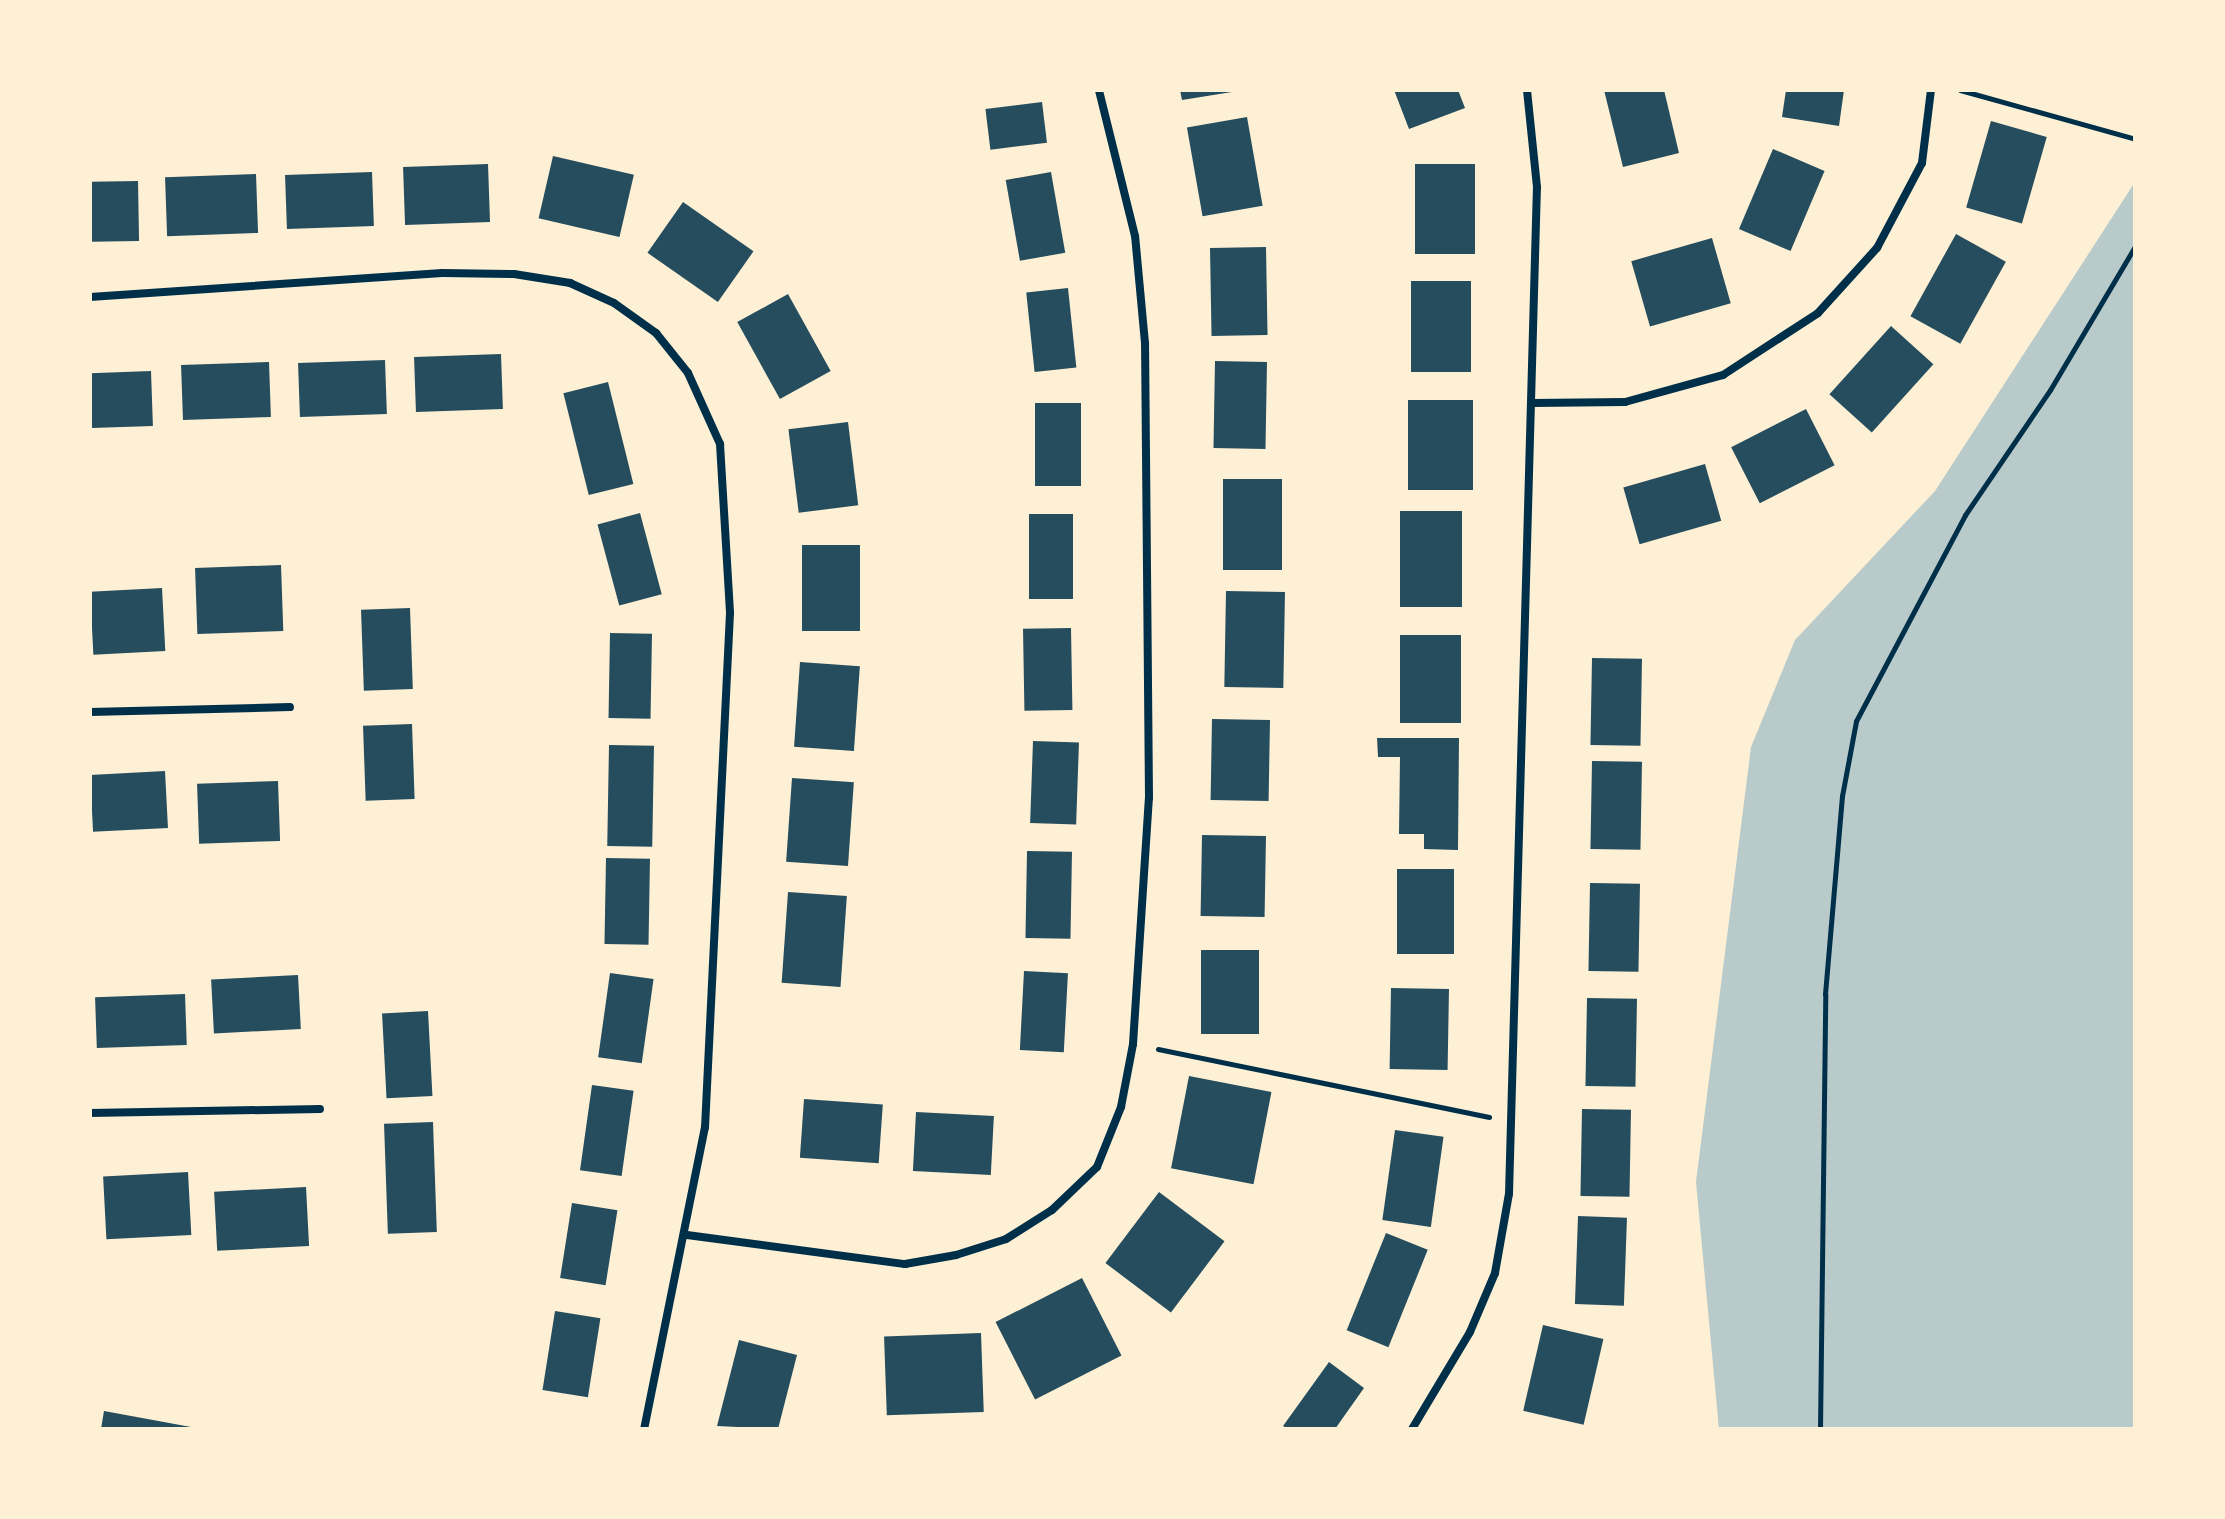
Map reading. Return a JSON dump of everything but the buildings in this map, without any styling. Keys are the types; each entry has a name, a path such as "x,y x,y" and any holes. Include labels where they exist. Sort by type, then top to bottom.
{"street":[{"path":"687,1235 905,1264 1006,1239 1052,1210 1097,1167 1121,1107 1133,1044 1149,798 1145,343 1135,236 1099,90"},
{"path":"1412,1429 1470,1332 1495,1273 1509,1194 1537,187 1527,90"},
{"path":"1533,403 1625,402 1723,375 1818,313 1877,248 1922,163 1931,90"},
{"path":"90,297 442,273 514,274 570,283 614,303 656,333 688,373 720,444 730,613 705,1127 687,1235 644,1429"},
{"path":"90,712 290,707"},
{"path":"90,1113 320,1109"}],"path":[{"path":"1960,90 2135,139"},
{"path":"1820,1429 1825,994 1842,796 1856,721 1965,515 2050,390 2135,246"},
{"path":"1133,1044 1511,1122"}],"shaded area":[{"path":"2135,182 2135,1429 1719,1429 1696,1182 1751,747 1795,640 1935,491"}]}
